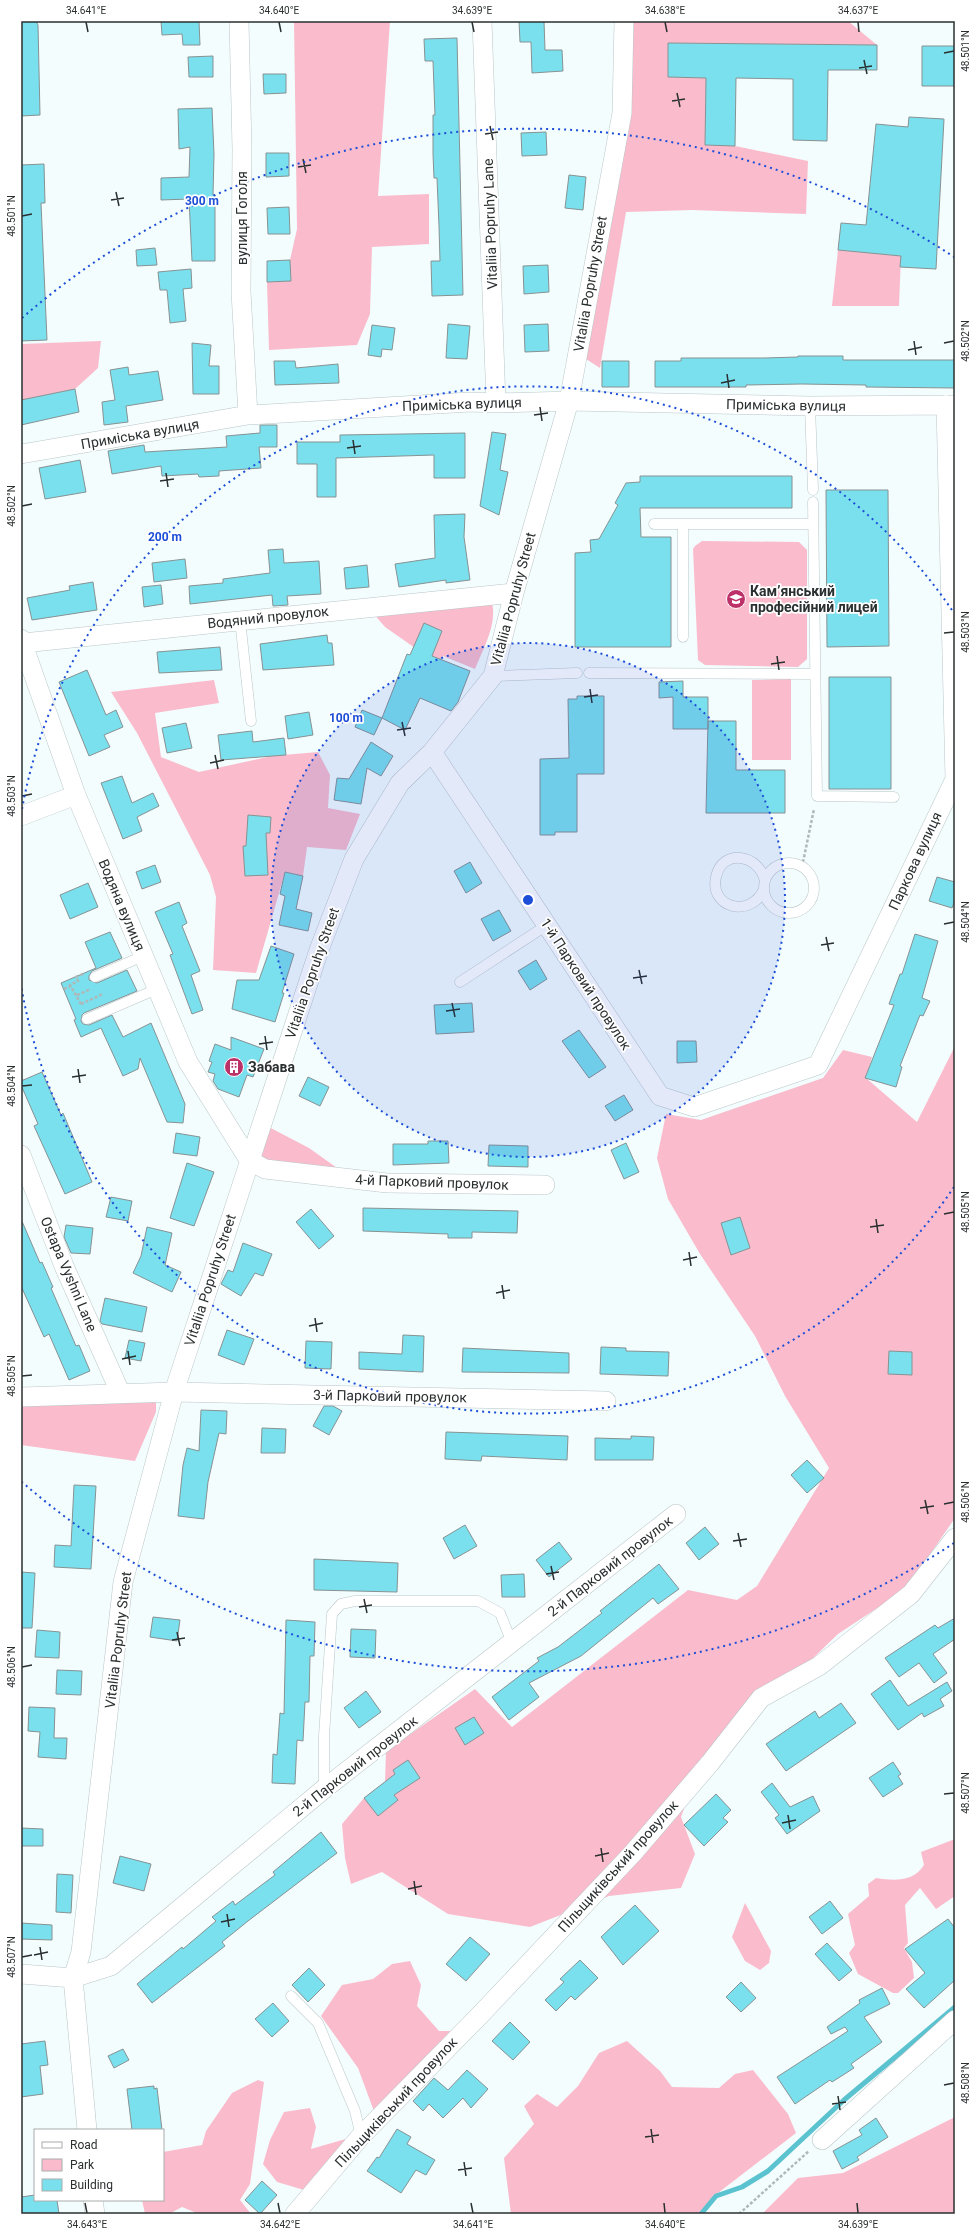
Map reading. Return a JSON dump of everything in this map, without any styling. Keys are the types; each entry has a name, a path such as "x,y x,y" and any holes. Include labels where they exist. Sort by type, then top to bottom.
{"street":[{"name":"вулиця Гоголя","path":"239,21 242,292 248,415"},
{"name":"Vitaliia Popruhy Lane","path":"482,21 496,403"},
{"name":"Vitaliia Popruhy Street","path":"87,2129 73,1978 81,1952 123,1582 174,1392 319,950 354,859 400,783 432,752 493,676 514,594 569,401 622,113 624,21"},
{"name":"Приміська вулиця","path":"21,454 248,415 470,402 496,403 569,401 810,406 950,405"},
{"name":"Паркова вулиця","path":"660,1096 694,1107 818,1066 954,779 950,405"},
{"name":"Водяний провулок","path":"22,641 514,594"},
{"name":"Водяна вулиця","path":"22,641 76,795 188,1062 249,1160"},
{"name":"1-й Парковий провулок","path":"432,752 660,1096"},
{"path":"21,816 76,795"},
{"name":"Ostapa Vyshni Lane","path":"21,1155 64,1266 120,1392"},
{"name":"4-й Парковий провулок","path":"249,1160 265,1169 387,1183 545,1185"},
{"name":"3-й Парковий провулок","path":"21,1397 120,1392 174,1392 606,1401"},
{"name":"2-й Парковий провулок","path":"21,1974 73,1978 111,1966 324,1789 676,1514"},
{"name":"Пільщиківський провулок","path":"295,2214 361,2136 481,2014 633,1853 710,1763 761,1698 820,1666 911,1594 955,1538"},
{"path":"822,2140 955,2020"},
{"path":"93,2201 95,2214"}],"lane":[{"path":"810,406 812,490"},
{"path":"813,502 817,796 894,797"},
{"path":"654,524 813,524"},
{"path":"683,524 683,637"},
{"path":"240,620 251,721"},
{"path":"493,676 577,673"},
{"path":"589,673 815,674"},
{"path":"802,867 795,864 780,864 773,868 764,885 756,902 741,907 733,906 720,898 715,884 719,869 731,859 738,858 753,862 763,874 764,885 765,897 775,908 782,912 798,911 810,901 813,894 812,879 802,867"},
{"path":"460,982 547,925"},
{"path":"93,978 144,956"},
{"path":"87,1019 157,989"},
{"path":"324,1789 324,1736 332,1614 341,1604 355,1601 478,1601 500,1613 512,1643"},
{"path":"291,1996 318,2022 355,2111 361,2136"}],"path":[{"path":"802,867 817,796"},
{"path":"64,989 78,981 76,977 93,978"},
{"path":"93,978 103,994 109,1009"},
{"path":"78,995 93,978"},
{"path":"71,986 76,996 78,995 81,1004"},
{"path":"739,2214 822,2140"}],"green space":[{"path":"294,21 390,21 378,196 429,194 429,244 372,247 370,314 357,345 269,350 267,282 291,281 290,260 297,229"},
{"path":"628,21 848,21 877,45 669,43 668,77 706,78 705,145 735,146 808,161 806,214 692,210 626,212 600,368 586,359"},
{"path":"838,250 901,256 899,306 832,306"},
{"path":"101,341 98,368 75,389 21,400 21,344"},
{"path":"702,541 799,542 807,550 807,659 798,667 705,665 698,660 693,549"},
{"path":"491,600 493,608 492,626 475,669 443,656 438,664 385,627 372,612"},
{"path":"791,679 791,760 752,760 752,680"},
{"path":"214,680 219,703 155,713 161,757 199,772 272,756 318,752 330,775 328,808 360,814 346,850 307,847 303,876 285,872 256,973 213,970 216,897 210,875 137,733 111,692"},
{"path":"955,1046 955,1518 906,1589 838,1634 810,1661 760,1688 703,1758 681,1817 695,1854 681,1888 609,1896 530,1927 448,1914 382,1872 351,1884 345,1858 342,1824 364,1798 385,1782 386,1751 475,1689 512,1727 688,1590 737,1600 757,1586 829,1468 785,1396 755,1336 700,1254 668,1199 657,1158 666,1114 701,1120 823,1078 843,1050 872,1057 866,1078 917,1122"},
{"path":"265,1125 309,1148 347,1175 254,1158"},
{"path":"150,1397 156,1403 156,1412 135,1461 21,1445 21,1402"},
{"path":"955,1839 955,1896 936,1909 920,1888 905,1905 908,1943 904,1948 912,1962 914,1978 898,1993 893,1993 858,1974 849,1953 855,1945 848,1914 869,1896 868,1884 876,1878 897,1880 915,1875 924,1865 921,1852"},
{"path":"745,1903 771,1951 769,1963 760,1970 745,1961 732,1937"},
{"path":"410,1961 421,1985 417,2006 439,2031 452,2031 375,2114 358,2068 321,2016 342,1985 373,1979 392,1964"},
{"path":"627,2041 660,2071 672,2087 719,2088 735,2074 753,2070 788,2114 796,2133 718,2193 701,2214 511,2214 504,2158 534,2124 524,2106 537,2094 557,2107 578,2086 599,2053"},
{"path":"258,2080 264,2082 250,2184 240,2200 251,2214 199,2214 182,2207 169,2214 145,2214 142,2201 164,2201 164,2152 202,2145 206,2131 232,2093"},
{"path":"310,2108 316,2127 311,2149 349,2138 304,2190 277,2182 263,2164 270,2140 284,2112"},
{"path":"955,2117 955,2214 762,2214 798,2178 843,2173"}],"building":[{"path":"21,21 36,21 38,25 40,115 21,116"},
{"path":"161,21 199,21 200,45 183,45 182,34 162,35"},
{"path":"519,21 544,21 545,50 562,50 563,71 532,73 531,42 520,42"},
{"path":"457,38 463,295 432,296 431,261 440,261 439,226 437,178 434,178 433,154 433,115 435,115 433,61 425,61 424,39"},
{"path":"668,43 877,45 877,70 828,70 827,141 793,140 793,79 736,78 735,146 705,145 706,78 668,77"},
{"path":"922,46 955,46 955,86 922,86"},
{"path":"213,56 213,77 189,77 188,57"},
{"path":"263,74 286,74 286,93 264,94"},
{"path":"212,108 214,154 213,195 215,195 215,261 192,261 189,199 161,200 161,178 189,177 190,147 179,149 178,109"},
{"path":"909,117 944,119 936,269 900,267 901,256 838,250 841,223 866,225 876,124 908,127"},
{"path":"546,132 547,155 522,156 521,133"},
{"path":"266,153 289,153 289,176 266,177"},
{"path":"44,164 45,203 41,203 47,340 21,341 21,165"},
{"path":"569,175 586,177 583,210 565,208"},
{"path":"289,207 290,234 268,234 267,208"},
{"path":"155,248 157,265 137,266 136,250"},
{"path":"290,260 291,281 267,282 267,261"},
{"path":"548,265 549,292 524,294 523,266"},
{"path":"191,269 192,288 183,289 186,321 170,323 167,290 160,290 158,272"},
{"path":"448,324 470,326 467,359 446,358"},
{"path":"548,324 549,351 525,352 524,325"},
{"path":"372,325 395,328 392,350 382,349 381,357 368,355"},
{"path":"192,343 211,345 209,366 219,366 219,394 193,394"},
{"path":"843,356 843,360 955,360 955,388 866,387 866,385 802,384 746,385 746,387 655,387 655,361 681,361 681,358 764,358"},
{"path":"274,361 295,361 296,368 338,364 339,383 275,385"},
{"path":"602,361 629,361 629,387 602,387"},
{"path":"128,367 129,375 158,371 163,400 126,406 128,422 104,425 102,402 115,400 110,370"},
{"path":"75,389 79,412 21,425 21,400"},
{"path":"260,425 277,425 277,447 259,447 261,468 219,471 219,476 199,477 198,474 162,476 161,466 112,474 108,451 144,445 145,452 227,447 226,436 260,433"},
{"path":"492,432 506,434 500,470 508,472 499,515 480,506"},
{"path":"465,433 465,478 434,478 434,455 336,458 336,497 317,497 317,464 297,464 297,442 340,442 340,435"},
{"path":"80,460 86,492 45,499 39,468"},
{"path":"640,476 792,476 792,508 640,508 641,537 671,537 671,647 575,647 575,553 591,552 590,540 599,539 618,505 615,503 626,483 640,482"},
{"path":"826,490 888,490 889,646 827,647"},
{"path":"465,514 464,537 470,580 446,583 446,580 399,587 395,564 435,558 434,515"},
{"path":"283,549 284,563 319,561 321,594 287,596 288,605 273,606 272,595 190,604 189,586 223,583 223,579 270,573 268,550"},
{"path":"185,559 187,578 154,582 152,563"},
{"path":"367,565 369,587 346,589 344,568"},
{"path":"93,582 97,610 32,620 27,598 70,590 69,586"},
{"path":"161,585 163,604 144,607 142,587"},
{"path":"424,623 442,631 432,656 470,671 458,702 451,711 420,698 405,730 382,718 407,654 410,655"},
{"path":"327,635 328,643 332,643 334,665 263,670 260,644"},
{"path":"220,647 222,670 159,673 157,652"},
{"path":"87,670 106,715 116,710 123,727 104,735 110,747 89,756 59,682"},
{"path":"829,677 891,677 891,789 829,789"},
{"path":"683,681 683,697 708,697 708,729 673,729 673,697 659,698 659,682"},
{"path":"577,696 604,696 604,774 577,774 577,832 555,832 555,835 540,835 540,759 569,758 568,699 577,699"},
{"path":"362,710 382,718 374,735 355,727"},
{"path":"309,712 313,735 288,739 285,716"},
{"path":"708,721 736,721 736,770 785,770 785,813 706,813"},
{"path":"186,723 192,748 167,753 162,728"},
{"path":"252,731 253,742 284,738 286,755 221,760 218,735"},
{"path":"371,742 393,756 381,776 367,768 361,804 334,800 337,778 349,779"},
{"path":"122,776 132,803 153,793 159,806 137,817 142,831 123,839 101,783"},
{"path":"248,815 271,817 270,833 266,833 268,875 245,876 243,846 246,846"},
{"path":"470,862 482,883 466,893 454,871"},
{"path":"155,865 161,882 142,889 136,872"},
{"path":"285,872 303,876 296,909 312,913 308,931 279,925 285,896 280,894"},
{"path":"937,877 955,882 955,900 952,908 929,901"},
{"path":"88,883 98,907 70,919 60,895"},
{"path":"179,902 187,923 182,926 200,971 191,975 203,1010 192,1014 170,955 173,954 155,912"},
{"path":"499,910 511,931 493,941 481,919"},
{"path":"110,932 122,958 92,971 89,976 89,980 97,983 127,970 137,991 84,1013 81,1021 83,1024 89,1025 112,1015 123,1037 151,1023 185,1104 183,1123 167,1122 140,1058 138,1069 123,1076 101,1028 81,1037 74,1020 76,1019 61,983 96,968 85,942"},
{"path":"915,934 938,941 922,998 930,1001 923,1016 920,1015 900,1066 902,1067 896,1087 865,1078 894,1005 889,1004 900,974 902,974"},
{"path":"271,946 294,954 275,1022 232,1009 237,980 259,980"},
{"path":"536,960 547,979 530,990 518,971"},
{"path":"472,1003 474,1032 436,1034 434,1005"},
{"path":"579,1030 606,1067 589,1078 562,1041"},
{"name":"Забава","path":"231,1037 264,1049 253,1077 247,1075 239,1097 218,1089 213,1081 215,1074 208,1072 212,1062 209,1061 215,1044 231,1050"},
{"path":"677,1041 696,1041 697,1062 677,1063"},
{"path":"42,1072 61,1115 63,1113 92,1182 65,1194 34,1126 38,1124 21,1085 21,1081"},
{"path":"308,1077 329,1087 320,1106 299,1096"},
{"path":"624,1095 633,1110 615,1121 605,1106"},
{"path":"176,1133 200,1137 197,1156 173,1153"},
{"path":"428,1141 448,1141 449,1163 393,1165 393,1144 428,1144"},
{"path":"626,1143 639,1172 624,1179 611,1150"},
{"path":"489,1145 528,1146 528,1167 488,1166"},
{"path":"187,1163 214,1172 194,1226 170,1218"},
{"path":"111,1197 132,1201 128,1221 106,1217"},
{"path":"363,1208 518,1211 517,1233 472,1232 472,1238 448,1238 448,1234 363,1231"},
{"path":"311,1209 334,1236 319,1249 296,1222"},
{"path":"740,1217 750,1248 731,1255 721,1223"},
{"path":"21,1219 40,1263 42,1262 53,1287 51,1288 76,1346 79,1345 90,1371 69,1380 49,1334 44,1337 21,1286"},
{"path":"66,1225 93,1228 90,1254 71,1253 64,1237"},
{"path":"147,1227 172,1233 165,1265 181,1272 172,1292 133,1273 141,1256"},
{"path":"243,1243 272,1254 263,1276 255,1273 241,1296 221,1284 228,1270 233,1272"},
{"path":"105,1298 147,1307 142,1332 102,1324 100,1321"},
{"path":"227,1330 254,1339 244,1365 218,1355"},
{"path":"403,1335 424,1336 423,1372 359,1369 359,1352 402,1354"},
{"path":"129,1340 145,1343 141,1361 125,1358"},
{"path":"306,1341 332,1342 331,1369 305,1368"},
{"path":"601,1347 626,1348 626,1351 669,1352 668,1376 600,1374"},
{"path":"463,1348 569,1353 569,1373 462,1372"},
{"path":"889,1351 912,1352 912,1375 888,1374"},
{"path":"324,1406 333,1406 342,1411 329,1435 313,1426"},
{"path":"201,1410 227,1411 226,1434 219,1433 208,1482 204,1519 178,1516 183,1465 187,1448 199,1451"},
{"path":"262,1428 286,1429 285,1453 261,1453"},
{"path":"446,1432 568,1436 567,1460 482,1456 481,1461 445,1459"},
{"path":"631,1436 654,1437 653,1460 595,1460 595,1438 631,1439"},
{"path":"807,1460 824,1478 807,1493 791,1475"},
{"path":"74,1485 96,1486 91,1569 54,1567 55,1545 71,1546"},
{"path":"465,1525 477,1546 454,1559 443,1538"},
{"path":"705,1527 719,1544 699,1560 686,1543"},
{"path":"559,1542 572,1559 549,1577 536,1560"},
{"path":"314,1559 398,1563 397,1592 314,1590"},
{"path":"659,1564 679,1589 658,1604 653,1598 581,1656 529,1683 539,1697 509,1720 492,1697 539,1661 537,1658 558,1647 602,1613 600,1611"},
{"path":"21,1572 35,1573 32,1628 21,1628"},
{"path":"524,1574 525,1597 502,1597 501,1575"},
{"path":"153,1617 180,1620 177,1641 150,1637"},
{"path":"955,1618 955,1639 933,1654 947,1673 934,1683 919,1663 899,1677 885,1658 935,1625 938,1628"},
{"path":"286,1620 315,1622 314,1656 310,1656 309,1702 305,1702 303,1741 297,1740 295,1784 272,1783 273,1754 277,1755 280,1713 284,1714"},
{"path":"351,1629 376,1630 375,1658 350,1657"},
{"path":"37,1630 60,1632 59,1658 35,1657"},
{"path":"57,1670 82,1671 81,1695 56,1694"},
{"path":"890,1680 908,1706 947,1682 952,1691 940,1699 944,1706 924,1717 922,1713 898,1730 871,1694"},
{"path":"366,1691 381,1712 359,1728 344,1708"},
{"path":"841,1703 856,1723 786,1771 766,1744 815,1711 819,1718"},
{"path":"29,1707 55,1708 54,1738 67,1738 66,1759 38,1757 40,1732 28,1731"},
{"path":"474,1717 484,1733 465,1745 455,1728"},
{"path":"408,1760 420,1778 394,1795 398,1800 378,1816 364,1798 395,1774 393,1770"},
{"path":"893,1762 901,1774 898,1776 903,1784 883,1797 869,1778"},
{"path":"772,1783 790,1807 813,1796 820,1811 787,1834 775,1818 779,1815 761,1792"},
{"path":"716,1794 731,1810 723,1818 728,1822 704,1846 684,1825"},
{"path":"21,1828 43,1829 43,1846 21,1846"},
{"path":"321,1832 337,1853 222,1942 225,1946 152,2003 137,1984 182,1947 183,1949 216,1921 212,1917 233,1901 235,1905 275,1875 273,1872"},
{"path":"120,1856 151,1864 144,1891 113,1883"},
{"path":"57,1874 73,1875 71,1913 56,1912"},
{"path":"830,1901 843,1918 822,1934 809,1917"},
{"path":"635,1905 659,1931 623,1965 601,1937"},
{"path":"948,1919 955,1928 955,1980 924,2008 906,1989 925,1973 905,1949"},
{"path":"21,1923 52,1925 52,1940 21,1939"},
{"path":"470,1937 490,1954 466,1981 446,1964"},
{"path":"827,1943 852,1970 839,1981 815,1954"},
{"path":"580,1960 598,1978 575,2000 571,1996 556,2011 545,2000 564,1982 560,1979"},
{"path":"309,1968 325,1985 308,2002 292,1985"},
{"path":"741,1982 756,1998 741,2012 726,1997"},
{"path":"882,1988 890,2004 864,2017 882,2042 851,2064 854,2068 832,2082 830,2080 795,2104 777,2077 848,2031 845,2027 831,2034 827,2027 860,2003 859,2000"},
{"path":"273,2003 289,2021 272,2037 255,2019"},
{"path":"510,2022 530,2042 513,2060 492,2041"},
{"path":"45,2041 48,2065 40,2066 43,2094 21,2097 21,2044"},
{"path":"123,2049 129,2060 114,2068 108,2056"},
{"path":"467,2070 488,2089 471,2108 463,2098 443,2118 429,2104 423,2111 413,2101 434,2078 448,2090"},
{"path":"154,2086 154,2089 157,2088 162,2129 132,2129 127,2089"},
{"path":"876,2118 888,2137 857,2157 859,2160 842,2169 833,2151 862,2135 859,2130"},
{"path":"397,2129 411,2137 407,2144 435,2160 426,2175 416,2170 401,2193 367,2171 377,2157 379,2158"},
{"path":"262,2181 277,2195 260,2214 245,2200"},
{"path":"34,2195 34,2201 57,2201 59,2214 21,2214 21,2197"}],"waterway":[{"path":"701,2214 716,2196 742,2187 768,2171 844,2100 955,2007"}],"place":[{"name":"Кам’янський професійний лицей","path":"736,599"},
{"name":"Забава","path":"234,1067"}]}
